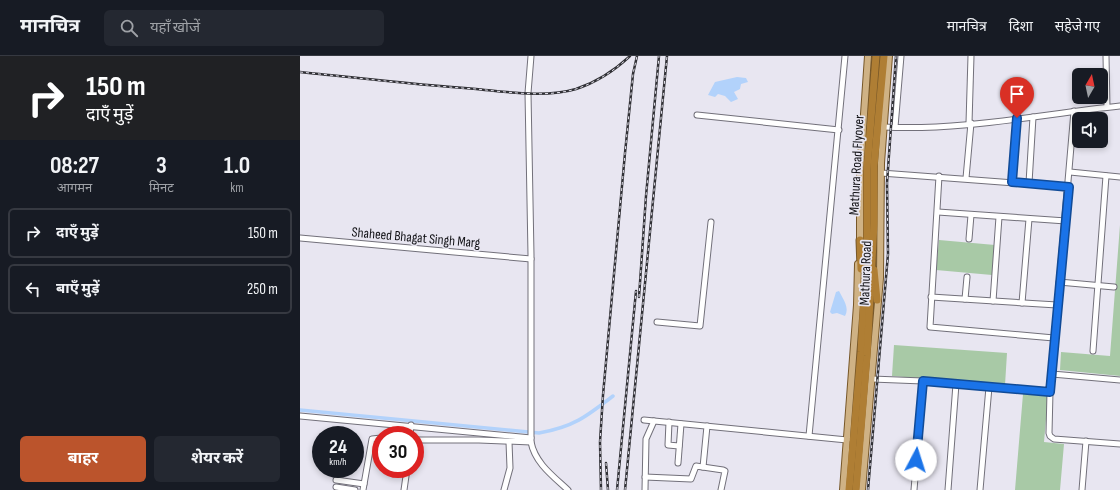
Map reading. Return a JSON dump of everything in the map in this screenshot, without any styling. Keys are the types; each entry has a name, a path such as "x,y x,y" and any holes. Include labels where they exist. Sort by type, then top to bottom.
{"highway":[{"name":"Mathura Road Flyover","path":"849,490 864,301 867,169 876,56"},
{"name":"Mathura Road Flyover","path":"872,258 874,166 884,56"},
{"path":"860,240 861,285 864,301"},
{"path":"872,258 878,300"},
{"name":"Mathura Road","path":"863,401 872,258"},
{"path":"856,490 863,401 872,358"}],"main road":[{"name":"Mathura Road","path":"843,490 858,305 860,172 868,56"},
{"name":"Mathura Road","path":"862,490 872,379 872,358 880,278 881,173 890,56"}],"street":[{"path":"531,56 528,93 531,259 531,439 533,449 540,463 568,490"},
{"path":"809,436 839,130 844,56"},
{"path":"895,127 901,56"},
{"path":"966,178 970,123 971,56"},
{"path":"1106,56 1107,107"},
{"path":"884,127 970,123 1120,106"},
{"path":"1074,111 1069,187 1050,392 1050,436 1054,439 1120,444"},
{"path":"697,115 839,130"},
{"path":"1029,183 1033,117"},
{"path":"1012,182 1017,118"},
{"path":"1070,172 1120,177"},
{"path":"881,173 966,178 1069,187"},
{"path":"939,176 938,212 931,297 930,325 932,328 1054,338"},
{"path":"1092,351 1106,176"},
{"path":"938,212 1066,221"},
{"path":"969,239 971,214"},
{"path":"993,301 999,216"},
{"path":"1022,303 1029,219"},
{"path":"657,322 700,326 710,222"},
{"name":"Shaheed Bhagat Singh Marg","path":"300,238 531,259"},
{"path":"965,299 967,277"},
{"path":"1059,282 1114,287"},
{"path":"931,297 1057,305"},
{"path":"1052,374 1120,380"},
{"path":"872,379 923,381 1050,392"},
{"path":"914,490 923,381"},
{"path":"948,490 956,384"},
{"path":"980,490 989,387"},
{"path":"300,416 411,425 531,439"},
{"path":"644,420 847,440"},
{"path":"644,490 646,439 654,421"},
{"path":"669,422 668,445 679,446"},
{"path":"678,463 681,424"},
{"path":"703,467 707,426"},
{"path":"363,490 372,439"},
{"path":"424,440 479,440 509,442 531,439"},
{"path":"1082,490 1086,441"},
{"path":"504,490 510,468 509,442"},
{"path":"645,477 691,479 695,466 724,470 721,490"},
{"path":"404,490 406,478"},
{"path":"336,480 364,484"},
{"path":"336,487 355,490"}],"green space":[{"path":"1120,225 1120,376 1060,370 1061,352 1110,356"},
{"path":"939,240 995,245 992,275 936,270"},
{"path":"894,345 1007,353 1005,385 892,376"},
{"path":"1023,394 1048,396 1044,442 1064,444 1060,490 1015,490"}],"water":[{"path":"737,77 746,78 748,82 741,84 740,89 734,92 738,99 731,102 725,96 718,94 715,97 708,95 715,82"},
{"path":"839,291 847,310 845,316 837,313 832,314 830,312 836,292"}],"waterway":[{"path":"300,410 539,433 561,428 579,420 613,396"}],"railway":[{"path":"300,72 513,93 539,94 564,92 591,83 611,71 630,56"},
{"path":"601,490 600,442 603,395 625,153 633,74 637,56"},
{"path":"639,297 646,196 659,56"},
{"path":"625,490 667,56"},
{"path":"868,490 888,254 887,183 896,56"},
{"path":"617,490 636,291"},
{"path":"606,463 608,490"}],"route":[{"path":"916,460 923,381 1050,392 1069,187 1012,182 1017,118"}]}
